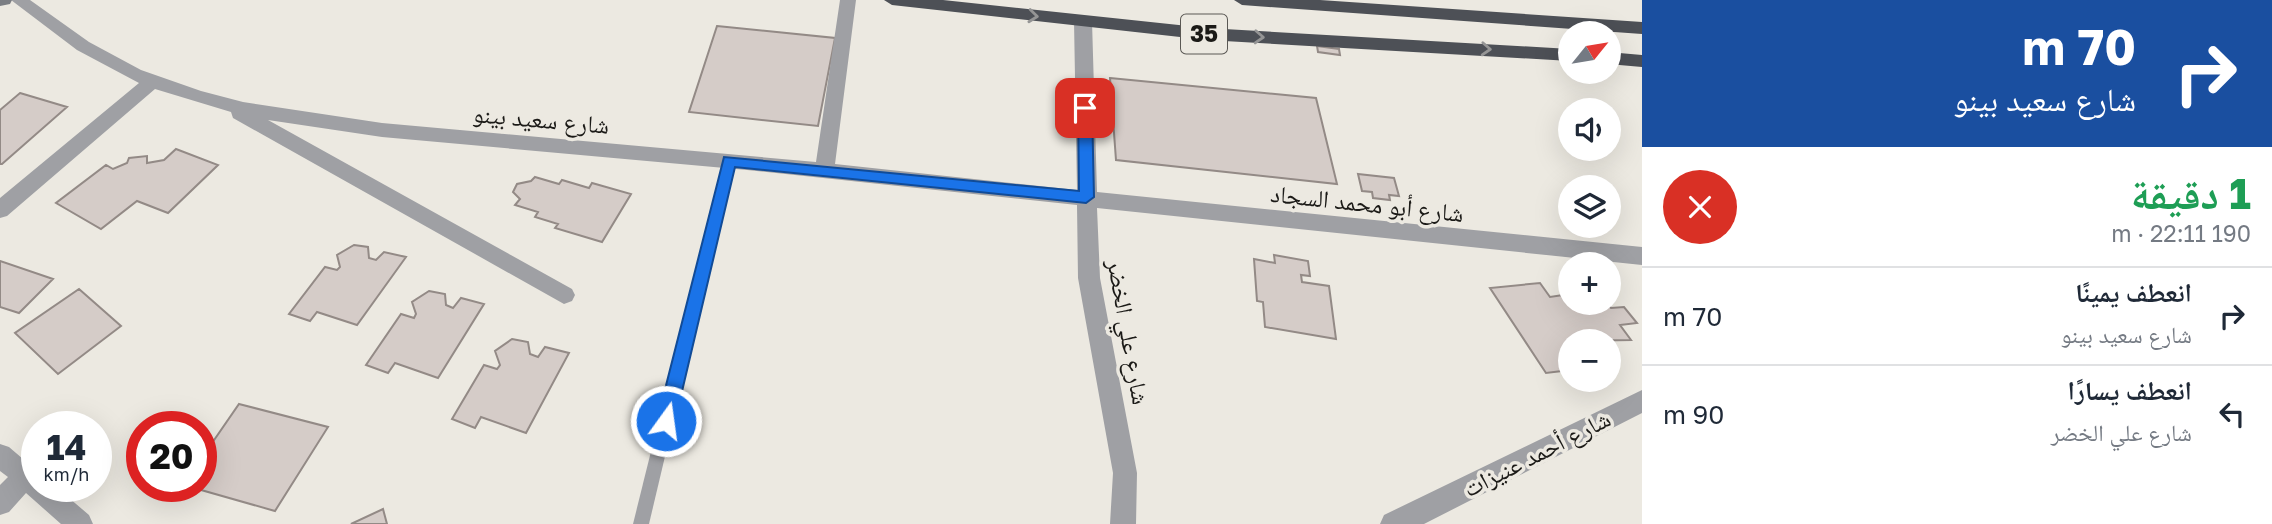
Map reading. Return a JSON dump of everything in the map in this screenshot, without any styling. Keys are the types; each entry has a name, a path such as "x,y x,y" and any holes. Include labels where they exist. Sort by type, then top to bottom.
{"highway":[{"name":"35","path":"892,0 1207,34 1558,54"},
{"name":"35","path":"1242,0 1642,27"},
{"path":"1621,59 1642,61"}],"street":[{"name":"شارع سعيد بينو","path":"19,0 78,44 152,82 223,104 310,121 385,132 729,161 1086,197"},
{"path":"824,171 849,0"},
{"name":"شارع علي الخضر","path":"1083,21 1089,278 1125,473 1123,524"},
{"path":"0,210 152,82"},
{"path":"223,104 564,295"},
{"name":"شارع أبو محمد السجاد","path":"1086,197 1328,227 1642,256"},
{"name":"شارع أحمد عنيزات","path":"1394,524 1642,401"},
{"path":"0,455 21,473"},
{"path":"0,503 21,481"},
{"path":"54,502 80,524"}],"lane":[{"path":"641,524 729,161"}],"building":[{"path":"717,26 835,38 818,126 689,112"},
{"path":"1317,46 1339,49 1340,55 1318,52"},
{"path":"1110,78 1316,98 1337,184 1116,160"},
{"path":"20,93 67,107 0,164 0,110"},
{"path":"176,149 218,165 168,213 137,201 101,229 56,203 106,165 113,169 127,163 129,158 147,156 147,163 164,160"},
{"path":"1358,174 1394,178 1399,196 1389,195 1390,200 1373,198 1372,192 1362,191"},
{"path":"535,177 559,184 562,180 589,188 592,183 631,194 602,242 555,228 558,224 535,217 538,212 515,205 520,199 513,192 517,184 531,181"},
{"path":"354,245 368,247 369,258 376,260 384,252 406,257 357,325 317,312 310,321 289,314 325,267 337,270 340,267 337,255"},
{"path":"1274,255 1308,261 1310,276 1301,275 1302,282 1329,286 1336,339 1265,327 1263,302 1257,301 1254,259 1275,263"},
{"path":"0,261 53,279 19,313 0,307"},
{"path":"1540,283 1550,297 1558,296 1558,315 1621,315 1621,307 1624,307 1637,323 1620,325 1631,340 1621,340 1621,329 1558,329 1558,372 1546,373 1490,288"},
{"path":"79,289 121,326 58,374 15,333"},
{"path":"429,291 445,294 446,305 453,308 461,298 484,304 438,378 395,363 388,373 366,365 401,314 414,318 416,314 412,302"},
{"path":"512,339 528,342 530,354 538,357 545,347 569,353 526,433 481,417 475,428 452,419 484,365 497,369 500,365 495,351"},
{"path":"239,404 328,427 275,511 217,495 217,436"},
{"path":"383,509 387,524 351,524"}],"route":[{"path":"666,421 729,161 1086,197 1085,108"}]}
